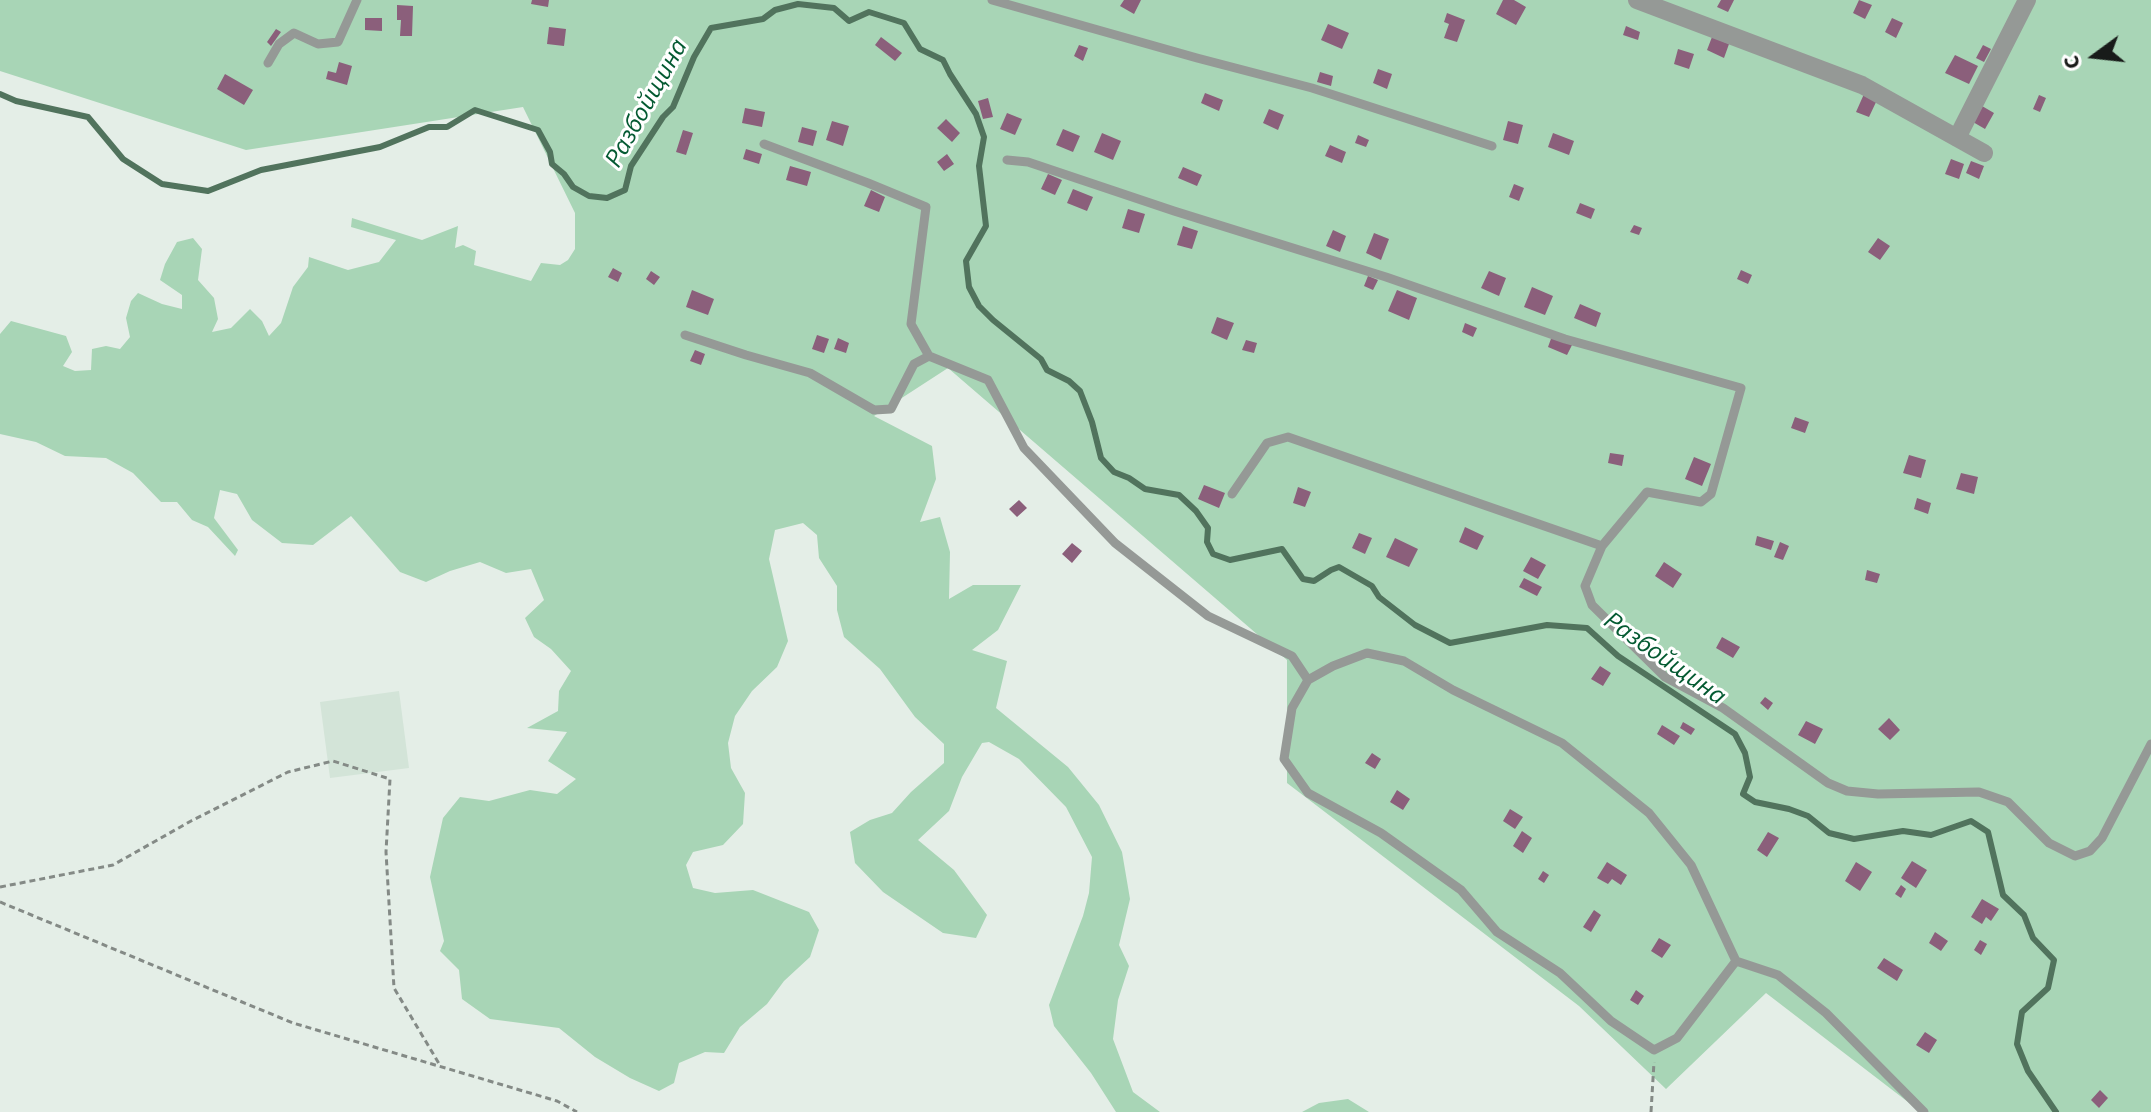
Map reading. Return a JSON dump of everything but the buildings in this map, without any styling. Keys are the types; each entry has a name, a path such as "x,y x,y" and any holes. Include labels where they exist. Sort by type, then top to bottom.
{"street":[{"path":"1637,0 1862,85 1984,153"},
{"path":"1957,138 2027,0"}],"lane":[{"path":"268,63 279,44 294,33 318,44 338,42 357,0"},
{"path":"992,0 1312,88 1492,146"},
{"path":"764,144 926,207 911,324 929,356 988,380 1024,448 1115,543 1208,616 1292,656 1308,680"},
{"path":"1007,160 1028,162 1386,277 1565,339 1741,388 1711,494 1701,502 1647,492 1602,546 1585,586 1592,605 1665,677 1723,708 1828,783 1847,791 1878,794 1979,792 2008,802 2049,843 2075,856 2090,851 2102,838 2151,744"},
{"path":"685,335 810,373 874,410 891,409 914,364 929,356"},
{"path":"1232,494 1267,443 1288,437 1602,546"},
{"path":"1736,961 1677,1038 1654,1050 1611,1021 1560,973 1497,932 1461,890 1381,833 1308,793 1284,759 1292,708 1308,680 1367,653 1404,661 1453,690 1562,743 1649,813 1691,865 1736,961 1778,975 1814,1004 1924,1112"}],"path":[{"path":"0,887 113,865 288,772 333,761 390,779 386,852 394,988 441,1067"},
{"path":"0,902 293,1023 561,1103 577,1112"},
{"path":"1651,1112 1654,1050"},
{"path":"561,1103 567,1112"}],"shaded area":[{"path":"399,691 409,768 330,778 320,702"}],"green space":[{"path":"0,0 2151,0 2151,1112 1921,1112 1766,993 1666,1089 1579,1006 1287,783 1287,660 948,368 874,416 932,446 936,479 920,522 940,517 950,552 949,599 973,585 1021,585 998,630 972,650 1007,661 996,708 1068,767 1099,805 1122,852 1130,899 1119,945 1129,966 1118,1000 1113,1039 1133,1092 1160,1112 1116,1112 1091,1073 1054,1026 1049,1005 1083,916 1089,893 1092,857 1066,807 1019,759 989,742 982,743 962,777 949,811 918,840 954,870 987,915 976,938 943,933 883,892 855,863 850,832 870,820 892,813 944,763 944,744 915,717 880,669 844,637 837,610 837,586 819,558 817,535 803,523 775,530 769,559 788,641 777,667 752,691 735,716 728,743 731,768 745,793 743,824 723,845 693,852 686,865 693,888 715,893 753,890 809,912 819,930 810,957 784,981 767,1004 740,1027 724,1053 705,1052 679,1063 674,1083 659,1091 595,1057 559,1028 490,1019 462,999 459,970 440,951 444,941 430,877 443,818 460,797 489,801 530,790 557,794 576,779 548,761 567,732 527,728 558,711 559,691 571,671 551,649 534,637 525,618 544,600 531,569 506,573 480,562 426,582 400,572 351,516 313,545 282,543 252,520 237,494 220,490 214,518 238,550 235,556 208,527 192,520 177,502 161,502 133,473 106,458 65,456 36,442 0,434 0,334 11,321 66,336 72,352 63,366 75,371 91,370 92,349 106,346 120,349 130,337 126,318 131,301 138,293 182,309 182,295 160,280 177,242 193,238 202,249 198,280 214,298 218,319 212,332 231,328 250,309 262,321 269,336 281,323 293,287 308,267 309,257 348,270 379,262 396,240 351,227 352,218 422,240 458,226 455,248 463,245 476,251 474,265 531,281 541,263 560,265 568,260 575,249 575,213 523,107 246,150 0,71"},
{"path":"1348,1099 1369,1112 1302,1112 1319,1103"}],"waterway":[{"name":"Разбойщина","path":"0,94 16,101 88,117 123,159 162,184 208,191 261,170 380,147 429,127 447,127 475,110 538,130 550,152 552,164 573,187 589,196 607,198 625,190 631,166 673,107 694,57 711,28 763,19 775,10 798,4 834,8 849,21 869,12 904,23 920,49 943,60 976,114 984,137 979,166 986,226 966,261 969,287 979,306 993,320 1041,359 1047,370 1069,381 1080,391 1101,458 1114,472 1145,489 1179,495 1208,528 1207,542 1213,554 1230,560 1282,549 1303,579 1314,581 1339,567 1372,586 1379,597 1415,625 1450,643 1547,625 1587,628 1618,656 1735,734 1745,753 1750,777 1743,794 1755,802 1808,816 1829,833 1854,839 1903,831 1931,835 1971,821 1988,832 2003,895 2024,915 2033,938 2054,960 2048,988 2022,1012 2017,1044 2028,1071 2056,1112"}]}
